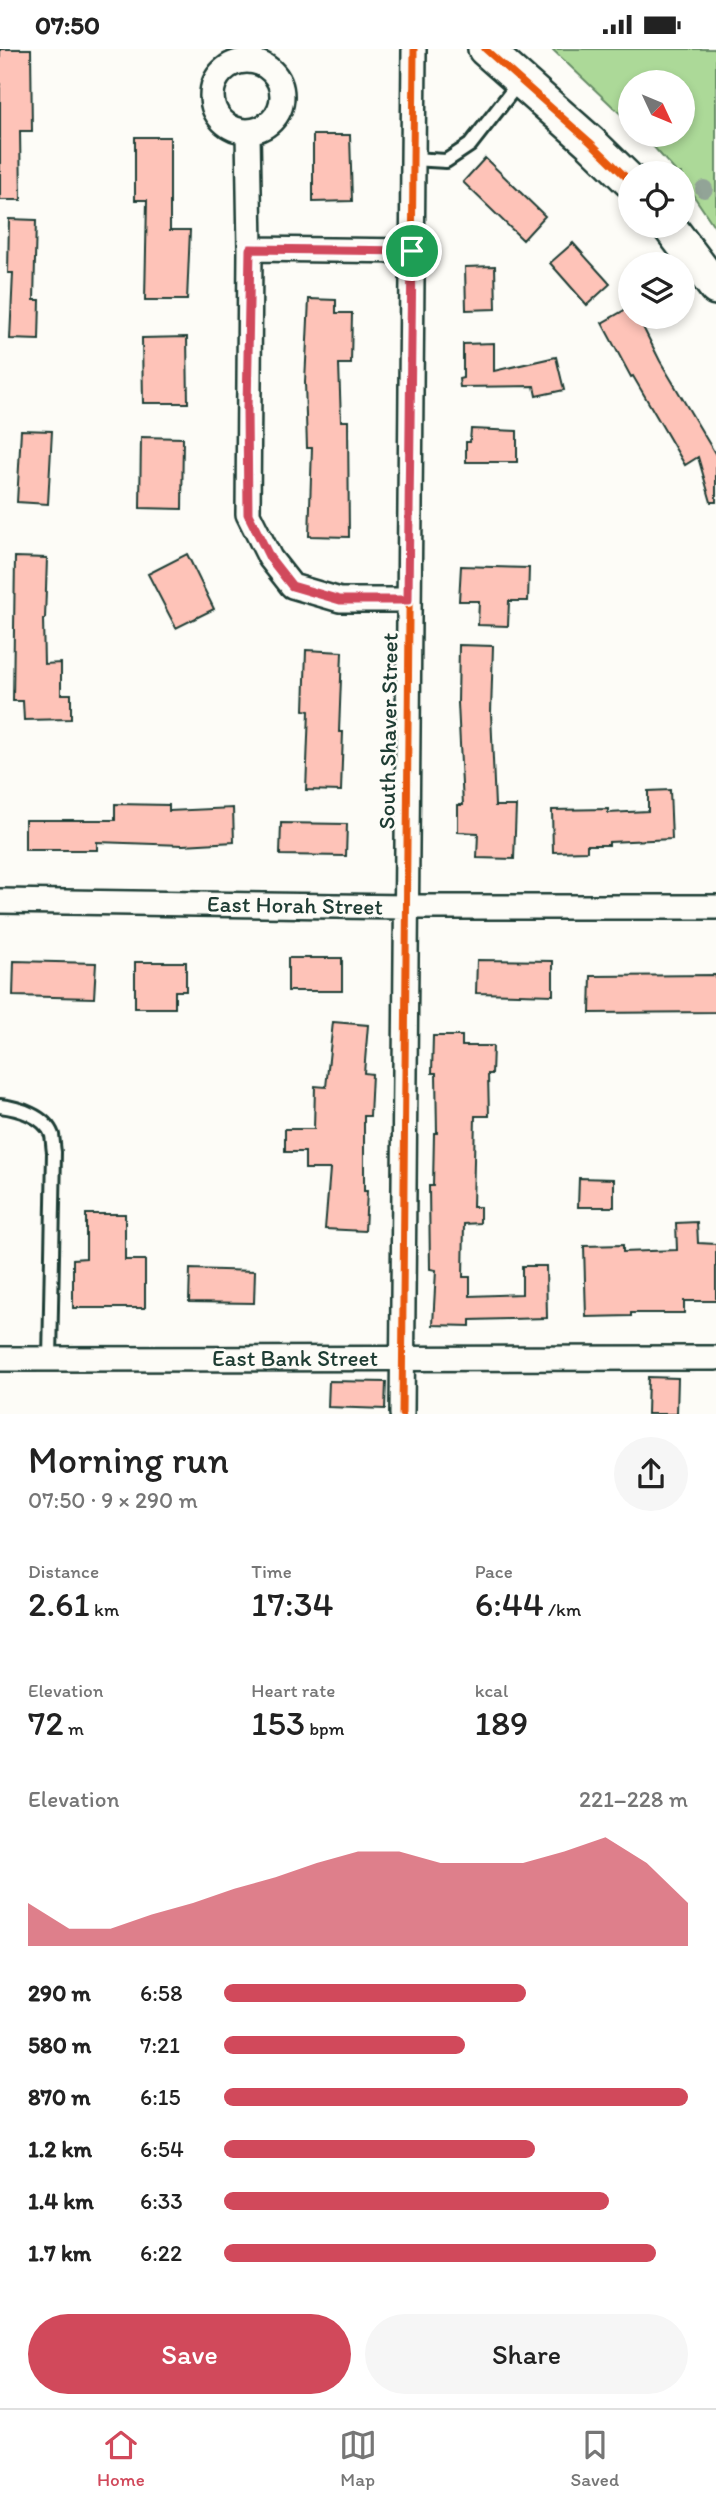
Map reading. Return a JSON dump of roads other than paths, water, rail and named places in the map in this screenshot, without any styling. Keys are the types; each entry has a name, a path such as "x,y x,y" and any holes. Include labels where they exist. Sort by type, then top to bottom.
{"main road":[{"path":"485,49 618,170"},
{"path":"678,238 716,288"}],"street":[{"name":"South Shaver Street","path":"402,1414 414,49"},
{"path":"248,132 248,514 270,558 292,586 340,600 408,600"},
{"path":"250,249 412,251"},
{"name":"East Horah Street","path":"0,901 406,907 716,907"},
{"name":"East Bank Street","path":"0,1359 716,1358"}],"lane":[{"path":"413,159 446,161 470,145 520,80"},
{"path":"0,1106 14,1107 35,1116 51,1133 54,1152 50,1359"}]}
